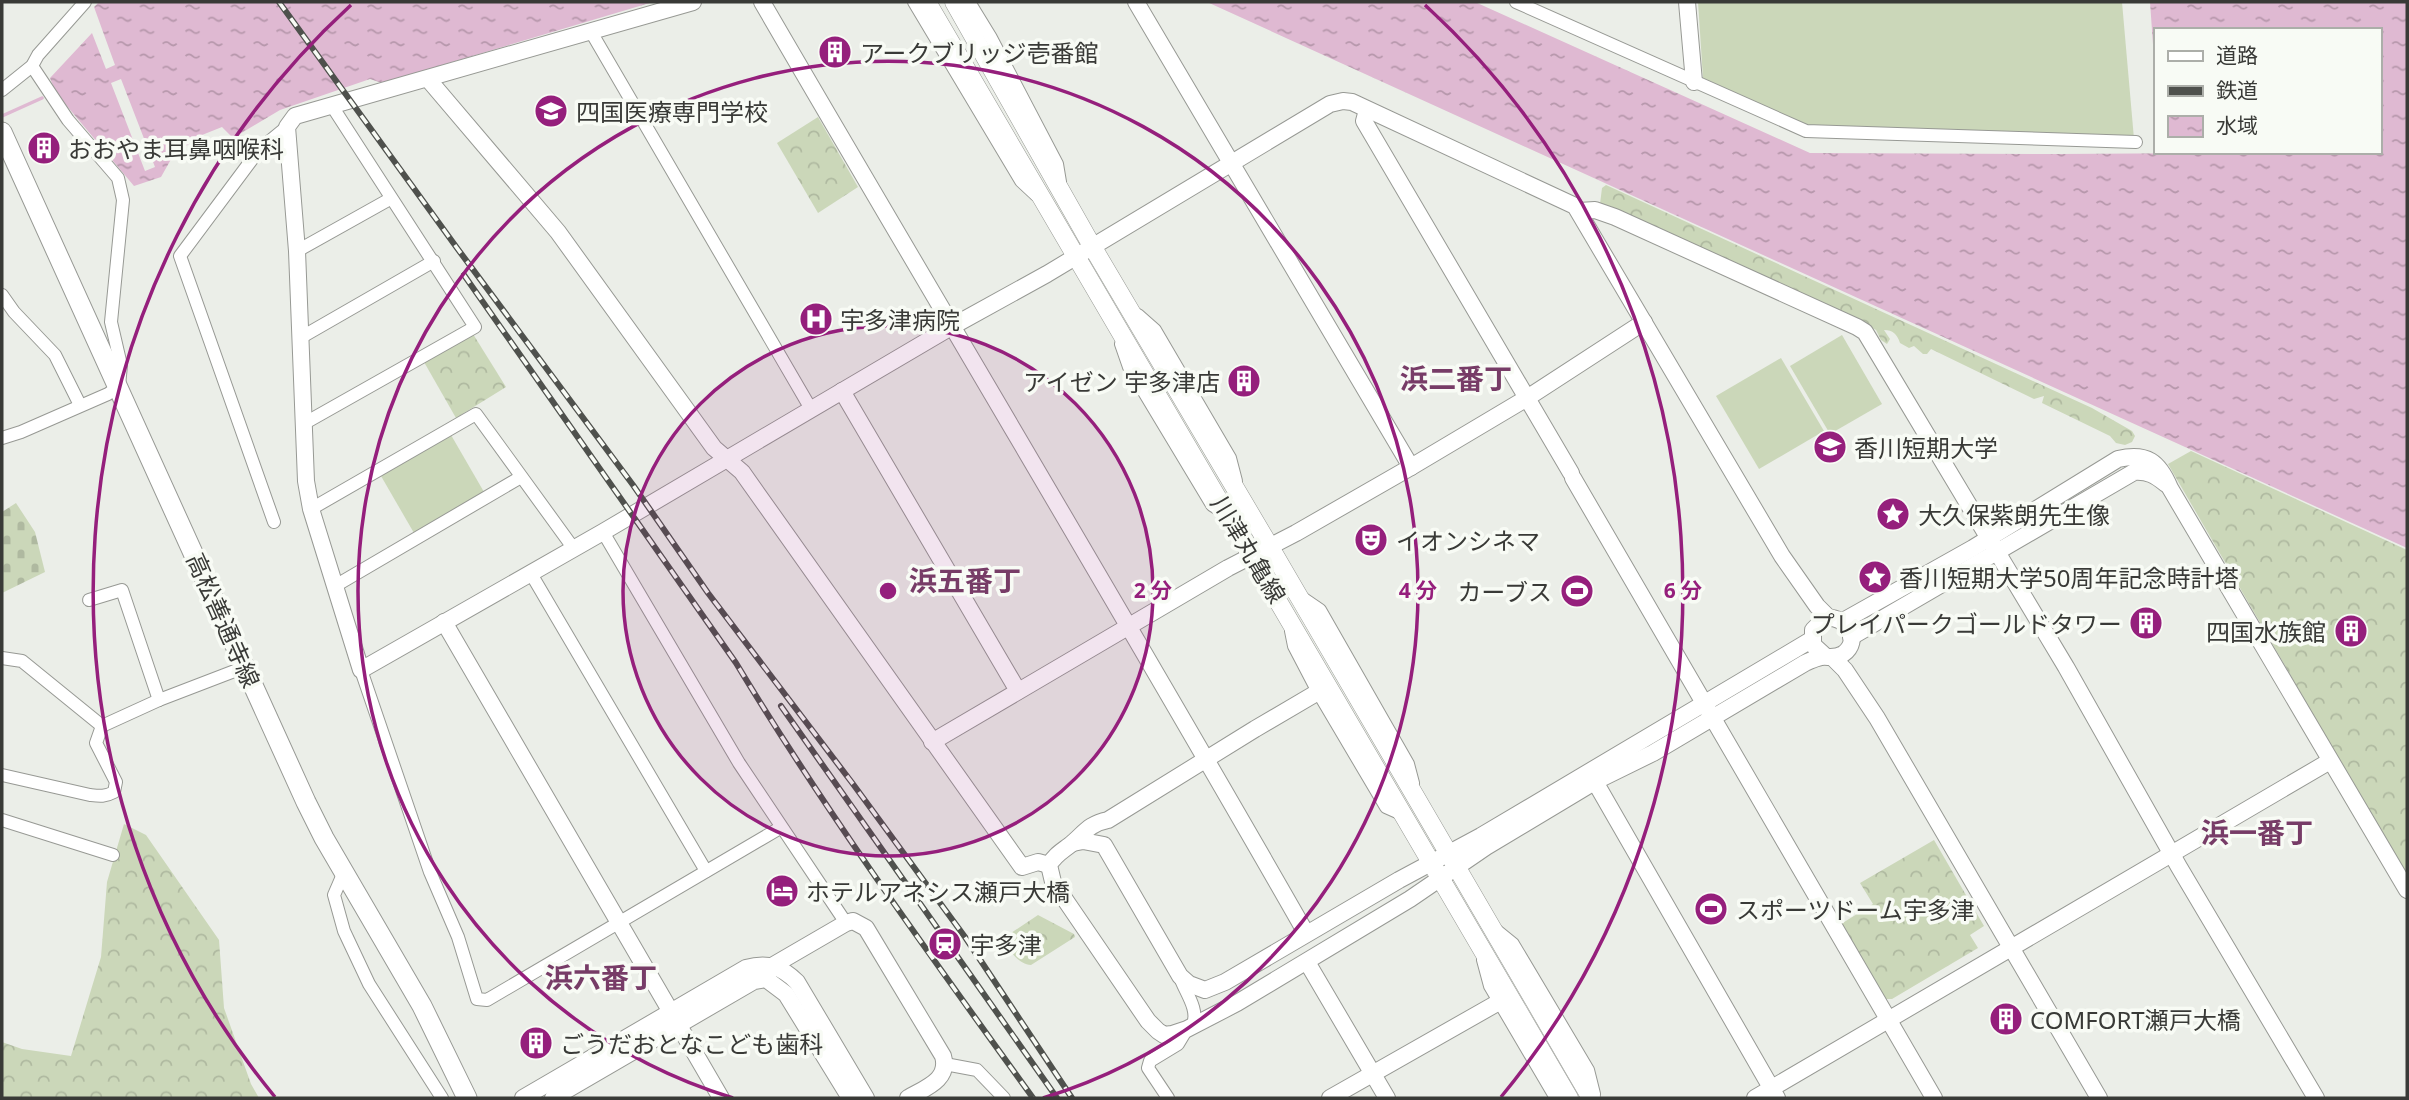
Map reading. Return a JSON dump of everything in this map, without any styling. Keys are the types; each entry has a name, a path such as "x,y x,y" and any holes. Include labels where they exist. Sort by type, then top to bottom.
{"main road":[{"name":"川津丸亀線","path":"927,2 1046,205 1084,251"},
{"name":"川津丸亀線","path":"954,2 1061,192 1084,251 1229,516 1569,1098"},
{"name":"高松善通寺線","path":"2,132 306,802 422,1006 467,1098"},
{"name":"川津丸亀線","path":"1119,311 1241,497 1489,925 1593,1098"}],"street":[{"path":"2,90 33,66 38,55 85,2"},
{"path":"274,522 180,256 260,150 287,127 295,116 693,2"},
{"path":"762,2 1306,933"},
{"path":"914,2 1021,181 1046,205"},
{"path":"969,2 991,38 1057,164 1061,192"},
{"path":"1136,2 1411,467"},
{"path":"1516,2 1806,131 2136,142"},
{"path":"1688,2 1694,82"},
{"path":"590,30 811,408"},
{"path":"2,438 108,394 119,386 121,365 111,321 123,200 118,178 68,120 33,66"},
{"path":"428,79 558,232 713,447 742,472 1022,867 1038,862 1049,865"},
{"path":"361,670 574,549 725,458 1231,165 1330,104 1343,101 1352,102 1570,203 1579,211 1782,556 1817,606 1825,626 1815,650 1839,650"},
{"path":"305,424 475,327 332,106"},
{"path":"1367,110 1364,121 1934,1098"},
{"path":"287,127 297,251 306,481 311,509 361,670 430,872 458,937 477,999 487,1000 780,828"},
{"path":"297,251 390,199"},
{"path":"1579,211 1595,210 1615,217 1862,330 1993,545 2316,1098"},
{"path":"300,338 433,261"},
{"path":"2,295 13,312 55,355 80,405"},
{"path":"932,742 1129,626 1411,467 1527,398 1644,322"},
{"path":"842,391 1018,691"},
{"path":"311,509 476,414 574,549"},
{"path":"1318,692 1108,820 1100,821 1081,832 1073,843 1055,855 1049,865 1053,882 1148,1021 1164,1035 1190,1027 1237,1003 1441,879 1453,860 1481,836 1708,711 1805,663 1839,650 2118,459 2131,456 2144,458 2163,470 2171,488 2407,890"},
{"path":"2118,459 2128,475"},
{"path":"1708,711 1825,626 1993,545 2128,475 2146,471 2171,488"},
{"path":"335,586 522,477"},
{"path":"603,532 739,764 846,923"},
{"path":"530,572 706,871"},
{"path":"89,600 122,590 159,700"},
{"path":"1288,615 1294,646 1318,692 1386,807 1404,815"},
{"path":"444,622 720,1098"},
{"path":"1825,626 1847,625 1839,650 1845,670 1877,718 2099,1098"},
{"path":"2,658 22,661 102,726"},
{"path":"2,775 90,795 108,795 114,792 116,782 96,743 102,726 159,700 245,667"},
{"path":"1755,1098 1774,1093 2010,947 2330,761"},
{"path":"1593,776 1774,1093"},
{"path":"2,820 113,855"},
{"path":"1108,820 1104,845 1180,976 1195,1010 1196,1017 1178,1044 1150,1061 1148,1068 1168,1098"},
{"path":"1073,843 1083,841 1104,845"},
{"path":"1180,976 1205,990 1215,987 1432,862 1453,860"},
{"path":"344,872 334,895 344,932 369,984 442,1098"},
{"path":"769,973 846,923 853,921 866,928 943,1056 945,1064 938,1080 908,1098"},
{"path":"1479,945 1490,986 1556,1098"},
{"path":"1307,962 1387,1098"},
{"path":"553,1098 747,968 766,965 850,1098"},
{"path":"769,973 786,972 797,982 866,1098"},
{"path":"1330,1098 1499,1002"},
{"path":"523,1098 675,1018"},
{"path":"945,1064 976,1070 1004,1098"}],"green space":[{"path":"1698,2 2122,2 2134,139 1807,125 1703,78"},
{"path":"818,117 858,187 818,213 777,143"},
{"path":"1606,185 2092,408 2132,431 2135,436 2132,442 2125,445 2116,443 2110,436 2042,403 2044,396 2034,399 1931,349 1927,354 1923,354 1914,346 1909,348 1900,343 1896,335 1884,330 1890,339 1887,344 1881,340 1876,330 1863,323 1600,204 1602,188"},
{"path":"473,334 506,387 456,418 424,362"},
{"path":"1842,335 1882,404 1830,434 1790,366"},
{"path":"1781,358 1824,431 1759,469 1716,396"},
{"path":"451,435 484,492 414,533 381,476"},
{"path":"2191,451 2407,550 2407,876 2168,464"},
{"path":"16,503 35,532 45,572 2,593 2,512"},
{"path":"124,824 146,835 219,940 224,1008 251,1084 259,1098 2,1098 2,1042 22,1049 71,1056 101,957 107,882"},
{"path":"1934,840 1984,926 1970,935 1978,948 1892,999 1884,999 1841,924 1873,904 1860,883"},
{"path":"1038,915 1075,937 1031,965 1018,959 1002,939"}],"water":[{"path":"99,2 653,2 382,83 370,79 280,110 233,138 222,127 202,135 174,154 161,177 134,186 56,93 50,78 92,33 106,69 115,65 94,7","holes":["121,79 155,167 145,171 111,83"]},
{"path":"1207,2 1475,2 1810,153 2381,154 2381,28 2154,28 2154,59 2150,2 2407,2 2407,548"}],"waterway":[{"path":"2,116 42,98"}],"railway":[{"path":"279,2 633,485 708,593 965,937 1072,1098"},
{"path":"464,275 736,663 806,775 880,884 1033,1098"},
{"path":"781,706 1057,1098"}],"place":[{"name":"アークブリッジ壱番館","path":"835,52"},
{"name":"四国医療専門学校","path":"551,111"},
{"name":"おおやま耳鼻咽喉科","path":"44,148"},
{"name":"宇多津病院","path":"816,319"},
{"name":"アイゼン 宇多津店","path":"1244,381"},
{"name":"香川短期大学","path":"1830,447"},
{"name":"大久保紫朗先生像","path":"1893,514"},
{"name":"イオンシネマ","path":"1371,540"},
{"name":"香川短期大学50周年記念時計塔","path":"1875,577"},
{"name":"カーブス","path":"1577,591"},
{"name":"プレイパークゴールドタワー","path":"2146,623"},
{"name":"四国水族館","path":"2351,631"},
{"name":"ホテルアネシス瀬戸大橋","path":"782,891"},
{"name":"スポーツドーム宇多津","path":"1711,909"},
{"name":"宇多津","path":"945,944"},
{"name":"COMFORT瀬戸大橋","path":"2006,1019"},
{"name":"ごうだおとなこども歯科","path":"536,1043"}],"district":[{"name":"浜二番丁","path":"1456,378"},
{"name":"浜五番丁","path":"965,580"},
{"name":"浜一番丁","path":"2257,832"},
{"name":"浜六番丁","path":"601,977"}]}
